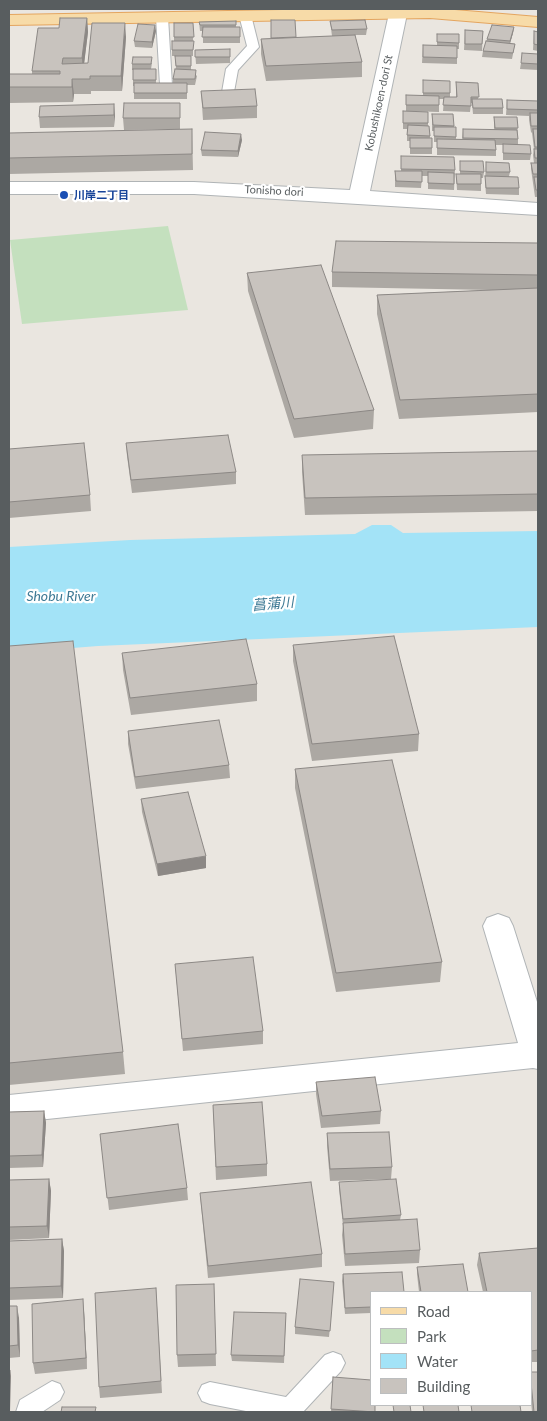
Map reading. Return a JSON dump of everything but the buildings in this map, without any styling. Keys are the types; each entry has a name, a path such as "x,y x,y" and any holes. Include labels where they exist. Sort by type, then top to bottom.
{"main road":[{"path":"9,20 162,18 398,11 538,22"}],"street":[{"name":"Kobushikoen-dori St","path":"359,196 398,11"},
{"name":"Tonisho dori","path":"9,188 194,188 359,196 538,209"},
{"path":"9,1109 538,1055 498,926"}],"lane":[{"path":"228,92 232,69 252,47 245,15"},
{"path":"162,18 166,85"},
{"path":"210,1392 290,1410 333,1363"},
{"path":"28,1412 28,1408 52,1392"}],"green space":[{"path":"168,226 188,310 22,324 10,240"}],"water":[{"name":"Shobu River","path":"372,525 391,525 403,533 538,531 538,627 98,646 9,653 9,547 130,540 355,534"}],"place":[{"name":"川岸二丁目","path":"64,195"}],"water label":[{"name":"菖蒲川","path":"273,604"}]}
